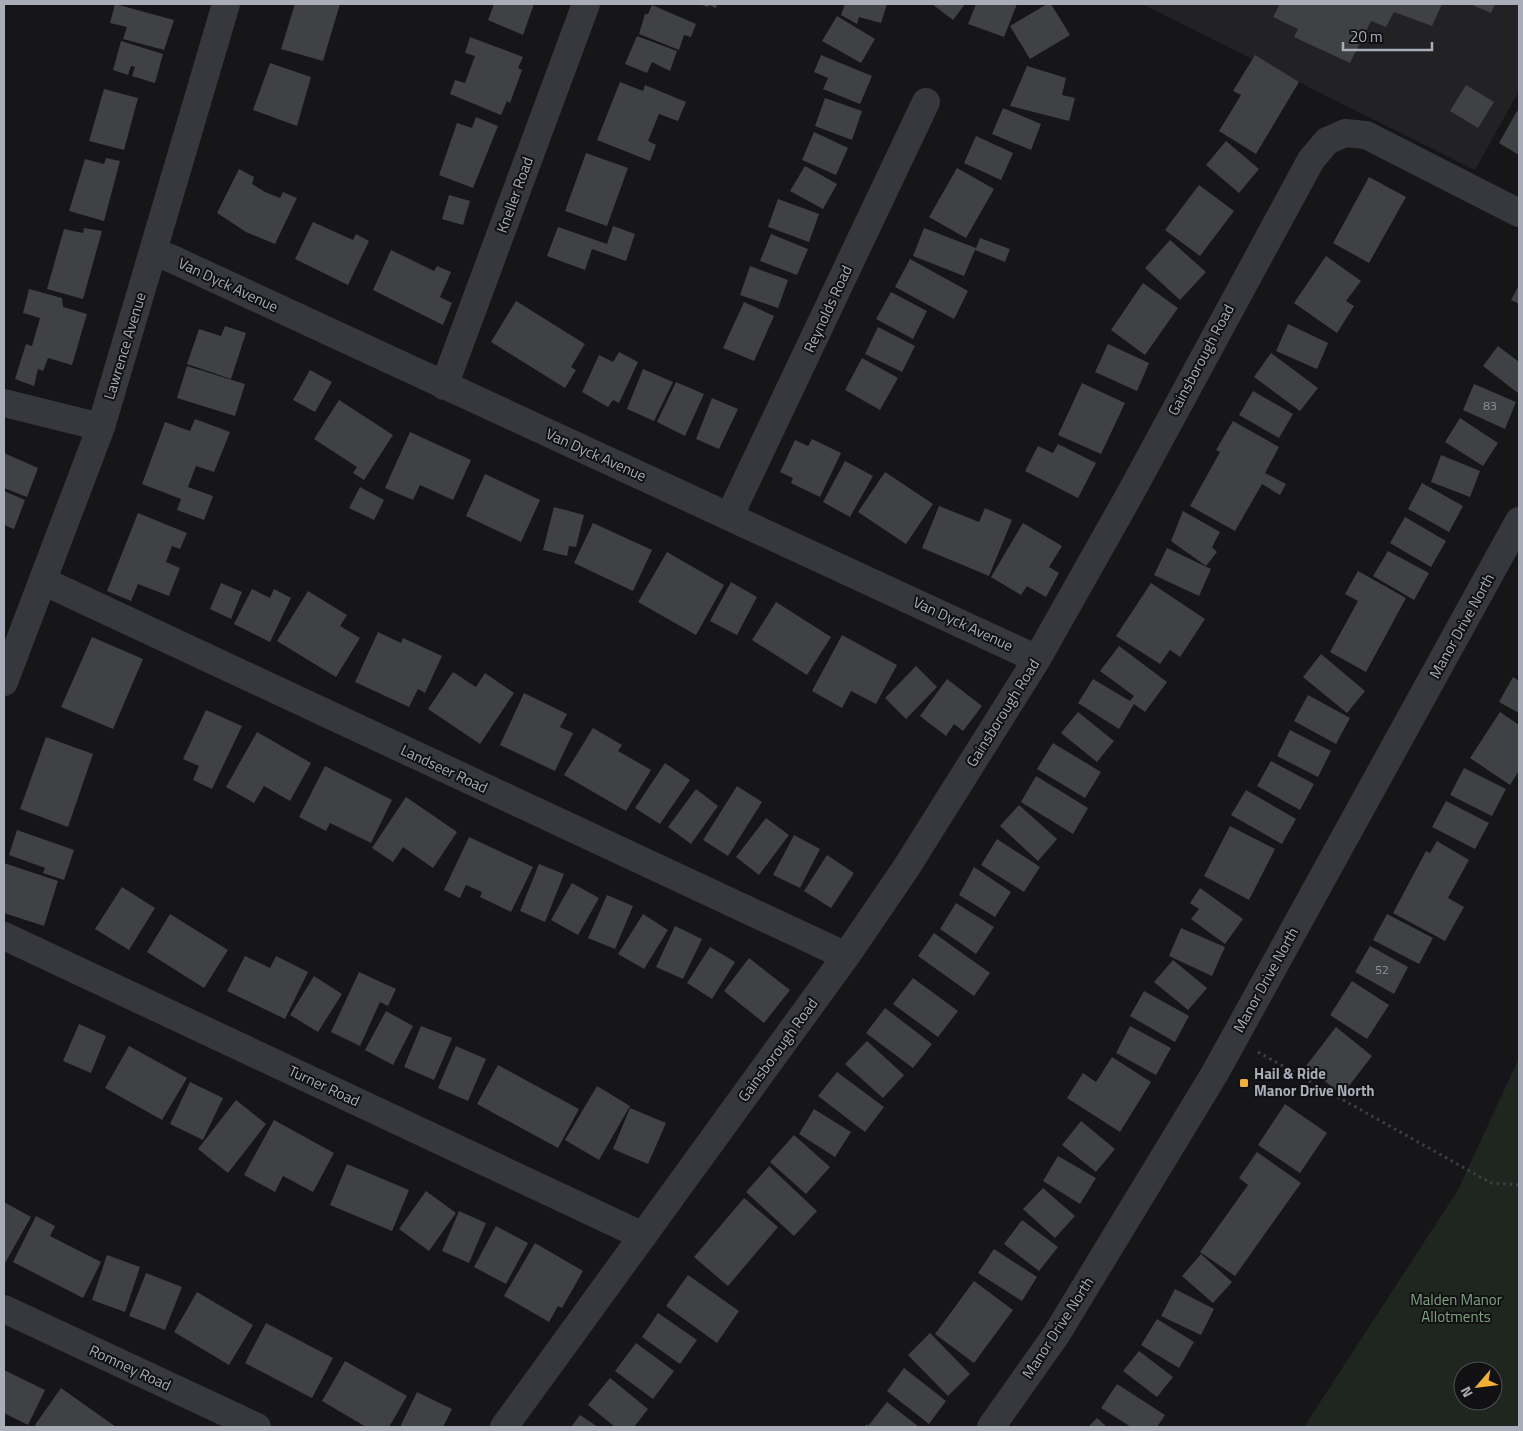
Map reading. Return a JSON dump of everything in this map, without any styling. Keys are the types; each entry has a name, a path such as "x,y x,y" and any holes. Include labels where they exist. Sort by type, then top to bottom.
{"street":[{"name":"Lawrence Avenue","path":"4,682 101,427 226,4"},
{"name":"Kneller Road","path":"444,386 586,4"},
{"name":"Reynolds Road","path":"730,515 926,102"},
{"name":"Gainsborough Road","path":"504,1427 846,956 906,868 1037,659 1130,494 1311,160 1327,141 1345,133 1366,135 1519,213"},
{"name":"Van Dyck Avenue","path":"153,253 170,258 444,386 730,515 1037,659"},
{"path":"4,403 101,427"},
{"name":"Manor Drive North","path":"991,1427 1056,1335 1234,1038 1519,520"},
{"name":"Landseer Road","path":"43,581 846,956"},
{"name":"Turner Road","path":"4,936 644,1236"},
{"name":"Romney Road","path":"4,1308 257,1427"}],"path":[{"path":"1234,1038 1491,1183 1519,1185"}],"shaded area":[{"path":"1142,4 1519,4 1519,91 1475,170"}],"green space":[{"name":"Malden Manor Allotments","path":"1519,1058 1519,1427 1304,1427 1458,1190"}],"building":[{"path":"115,4 174,20 164,50 123,39 127,27 110,23"},
{"path":"295,4 340,4 323,61 281,49"},
{"path":"494,4 534,4 523,35 488,20"},
{"path":"699,4 717,4 716,8"},
{"path":"845,4 887,4 881,23 859,17 857,24 841,15"},
{"path":"932,4 965,4 953,20"},
{"path":"976,4 1017,4 1004,37 968,24"},
{"path":"1047,4 1051,4 1070,35 1030,59 1010,26"},
{"path":"1280,4 1442,4 1432,26 1394,12 1386,27 1371,21 1350,63 1294,37 1298,29 1273,17"},
{"path":"1470,4 1495,4 1491,13"},
{"path":"652,5 696,24 691,37 684,35 679,50 639,34 645,14 648,14"},
{"path":"837,16 875,39 861,63 822,41"},
{"path":"637,36 677,51 670,71 652,62 647,73 625,64"},
{"path":"470,37 523,57 518,68 522,70 510,103 507,101 501,115 450,94 455,80 465,83 475,56 465,53"},
{"path":"121,41 163,54 155,83 132,76 135,67 131,66 128,75 113,70"},
{"path":"821,55 872,76 860,104 823,89 828,78 814,72"},
{"path":"1255,55 1299,82 1256,154 1219,131 1241,95 1233,91"},
{"path":"270,63 311,77 297,126 253,110"},
{"path":"1027,66 1066,78 1062,95 1075,98 1069,121 1010,106"},
{"path":"620,82 643,91 645,85 686,102 678,121 659,114 648,141 656,145 650,161 597,140"},
{"path":"1466,85 1494,102 1478,128 1450,111"},
{"path":"104,89 138,98 124,150 89,141"},
{"path":"825,98 862,111 852,140 815,126"},
{"path":"1003,108 1041,124 1031,150 992,134"},
{"path":"1517,111 1519,112 1519,155 1499,143"},
{"path":"476,117 498,126 473,188 439,175 457,123 472,128"},
{"path":"814,132 848,148 836,175 802,160"},
{"path":"976,136 1013,153 1001,180 964,163"},
{"path":"1226,141 1259,169 1239,193 1206,165"},
{"path":"586,153 628,168 607,226 565,211"},
{"path":"106,158 120,161 104,221 69,211 85,159 104,164"},
{"path":"805,166 837,184 823,209 790,191"},
{"path":"957,168 994,189 966,238 929,217"},
{"path":"239,169 254,177 252,184 265,192 280,198 283,192 297,198 275,244 246,232 217,213"},
{"path":"1369,177 1406,197 1369,263 1333,243"},
{"path":"1199,185 1234,211 1200,256 1165,230"},
{"path":"449,195 470,201 463,225 442,219"},
{"path":"778,199 819,214 809,242 768,227"},
{"path":"313,222 353,240 356,234 369,241 348,285 295,259"},
{"path":"613,226 635,234 626,261 592,249 585,270 547,256 558,227 607,244"},
{"path":"84,228 102,231 83,299 47,289 64,229 83,233"},
{"path":"924,228 976,248 980,238 1010,249 1005,262 975,250 964,276 913,256"},
{"path":"771,234 808,249 797,275 760,261"},
{"path":"1170,240 1206,272 1180,300 1145,268"},
{"path":"391,250 434,271 437,266 451,272 440,297 452,303 443,325 373,290"},
{"path":"1326,256 1361,281 1346,301 1354,306 1337,333 1294,303"},
{"path":"910,259 968,291 954,319 895,287"},
{"path":"750,266 788,280 778,308 740,295"},
{"path":"1143,283 1178,308 1145,355 1111,330"},
{"path":"1519,285 1519,304 1511,300"},
{"path":"29,289 62,298 63,307 87,314 72,365 48,358 43,371 38,369 34,386 15,379 26,344 32,346 40,318 23,313"},
{"path":"891,292 927,311 913,339 876,319"},
{"path":"516,301 585,344 571,367 576,370 565,388 491,342"},
{"path":"744,302 774,316 754,361 723,348"},
{"path":"1288,324 1328,343 1317,369 1276,351"},
{"path":"225,326 246,333 231,379 187,364 199,329 221,336"},
{"path":"878,327 915,346 902,372 865,354"},
{"path":"1108,344 1149,363 1137,391 1095,372"},
{"path":"1498,346 1519,362 1518,393 1483,366"},
{"path":"619,352 638,362 619,403 613,400 608,407 582,392 599,355 613,362"},
{"path":"1271,353 1318,388 1300,411 1254,377"},
{"path":"862,358 898,378 880,410 845,390"},
{"path":"187,366 245,384 235,416 177,398"},
{"path":"643,369 673,382 654,421 627,409"},
{"path":"310,370 332,382 315,412 293,400"},
{"path":"676,382 704,394 685,436 657,422"},
{"path":"1082,383 1125,403 1101,454 1058,435"},
{"path":"1474,384 1516,402 1505,429 1463,410"},
{"path":"1253,391 1293,414 1279,438 1239,415"},
{"path":"712,398 738,409 719,449 696,439"},
{"path":"339,400 393,435 364,480 353,473 357,467 314,439"},
{"path":"1460,418 1498,443 1483,466 1445,442"},
{"path":"195,419 230,432 214,472 196,466 188,487 213,496 204,520 177,510 181,499 142,484 165,422 190,431"},
{"path":"1233,421 1279,447 1265,473 1286,484 1280,495 1262,484 1235,531 1190,506 1220,452 1216,450"},
{"path":"410,432 471,460 453,500 420,485 413,500 385,488"},
{"path":"812,439 841,453 820,497 791,483 793,478 780,472 795,440 808,446"},
{"path":"1058,444 1096,463 1078,498 1025,471 1038,446 1053,453"},
{"path":"4,453 38,468 27,497 4,488"},
{"path":"1441,455 1480,471 1470,497 1431,482"},
{"path":"845,461 873,476 850,517 823,502"},
{"path":"885,472 933,504 906,544 858,512"},
{"path":"485,474 540,500 521,542 466,516"},
{"path":"1422,483 1463,506 1449,532 1408,509"},
{"path":"360,487 384,500 374,520 349,508"},
{"path":"4,491 25,500 14,529 4,525"},
{"path":"939,506 979,522 985,508 1012,520 989,576 922,548"},
{"path":"554,507 584,515 576,547 569,546 567,556 543,550"},
{"path":"1183,511 1220,532 1212,547 1217,552 1206,566 1171,541"},
{"path":"138,513 187,533 180,549 172,546 166,562 180,568 169,596 138,584 131,601 107,591"},
{"path":"1405,517 1446,541 1431,567 1390,543"},
{"path":"593,523 652,550 633,591 574,563"},
{"path":"1023,523 1062,546 1049,567 1059,573 1046,597 1027,586 1021,595 991,577"},
{"path":"1167,548 1211,569 1199,596 1154,575"},
{"path":"1388,551 1429,573 1414,600 1373,576"},
{"path":"667,552 724,585 696,635 638,602"},
{"path":"1358,571 1406,598 1366,672 1330,652 1358,601 1345,594"},
{"path":"731,582 757,597 737,635 710,621"},
{"path":"221,583 242,592 231,619 210,609"},
{"path":"1151,583 1205,619 1180,657 1170,650 1160,664 1116,636"},
{"path":"252,589 270,598 274,589 291,598 270,642 234,624"},
{"path":"308,591 347,615 340,626 360,638 336,677 277,641"},
{"path":"776,602 831,637 807,675 752,640"},
{"path":"378,632 401,643 403,638 442,656 425,693 418,689 409,707 355,682"},
{"path":"842,635 897,665 876,704 851,691 842,708 812,691"},
{"path":"92,637 143,659 113,729 61,707"},
{"path":"1119,646 1167,682 1145,712 1134,704 1119,729 1078,703 1093,679 1130,701 1134,696 1100,671"},
{"path":"1321,654 1365,691 1347,713 1303,677"},
{"path":"916,666 937,687 906,719 885,698"},
{"path":"453,672 476,687 485,673 514,693 480,744 428,709"},
{"path":"1513,677 1519,681 1519,713 1499,702"},
{"path":"947,679 982,706 963,731 954,724 946,736 920,716"},
{"path":"524,693 567,714 560,727 573,733 555,771 500,745"},
{"path":"1308,695 1350,718 1336,744 1294,721"},
{"path":"206,710 242,726 212,789 193,780 199,766 183,759"},
{"path":"1078,712 1114,741 1097,762 1061,733"},
{"path":"1500,712 1519,725 1519,771 1510,785 1470,758"},
{"path":"593,728 622,745 618,751 651,770 626,811 564,775"},
{"path":"1290,730 1331,751 1318,777 1277,756"},
{"path":"257,732 311,763 290,801 264,786 254,803 226,787"},
{"path":"46,737 93,754 68,827 20,809"},
{"path":"1053,743 1101,772 1085,798 1037,769"},
{"path":"1271,761 1314,784 1300,810 1257,786"},
{"path":"665,763 690,780 660,824 635,808"},
{"path":"325,766 392,800 371,843 330,823 326,831 299,817"},
{"path":"1464,768 1506,789 1492,816 1450,795"},
{"path":"1036,776 1088,808 1073,834 1021,802"},
{"path":"737,786 762,802 728,856 703,840"},
{"path":"696,789 718,806 691,844 668,827"},
{"path":"1246,790 1296,819 1282,844 1231,815"},
{"path":"406,797 457,832 433,868 403,847 393,862 372,848"},
{"path":"1446,801 1489,823 1475,849 1432,827"},
{"path":"1019,805 1057,839 1038,861 1000,826"},
{"path":"766,818 789,835 759,875 736,857"},
{"path":"1230,826 1275,849 1249,900 1204,876"},
{"path":"17,830 74,850 64,880 43,873 45,868 9,855"},
{"path":"794,835 820,849 800,888 773,875"},
{"path":"469,837 533,867 511,912 480,897 482,892 466,885 460,898 444,890"},
{"path":"997,839 1040,867 1024,892 981,865"},
{"path":"1437,841 1469,860 1448,898 1464,907 1445,941 1393,913 1426,851 1430,853"},
{"path":"827,855 854,873 831,908 804,891"},
{"path":"4,863 58,881 44,926 4,913"},
{"path":"539,864 564,874 545,922 520,911"},
{"path":"974,867 1011,892 995,917 959,895"},
{"path":"572,883 599,898 578,935 551,920"},
{"path":"122,887 155,908 129,950 95,929"},
{"path":"1200,888 1243,919 1225,944 1191,919 1199,909 1190,903"},
{"path":"607,895 633,906 615,949 588,938"},
{"path":"956,903 994,927 976,954 940,929"},
{"path":"170,914 228,950 204,988 147,952"},
{"path":"643,914 668,930 644,969 618,954"},
{"path":"1387,914 1433,938 1419,964 1373,940"},
{"path":"675,926 702,939 683,979 656,967"},
{"path":"1181,928 1225,947 1212,976 1169,956"},
{"path":"934,933 990,973 974,996 918,956"},
{"path":"1370,946 1408,967 1394,994 1355,972"},
{"path":"710,947 735,962 712,999 687,983"},
{"path":"245,956 270,968 276,956 308,972 285,1019 227,991"},
{"path":"749,958 790,990 764,1023 724,991"},
{"path":"1173,960 1207,988 1188,1010 1154,982"},
{"path":"359,972 396,989 388,1006 380,1002 360,1046 331,1032"},
{"path":"314,976 342,994 318,1032 290,1015"},
{"path":"913,978 958,1011 938,1037 893,1004"},
{"path":"1352,981 1389,1005 1367,1039 1330,1015"},
{"path":"1144,991 1189,1016 1175,1042 1130,1016"},
{"path":"885,1008 932,1044 913,1068 866,1033"},
{"path":"386,1011 413,1026 393,1065 365,1050"},
{"path":"79,1024 106,1036 91,1073 63,1061"},
{"path":"421,1026 452,1038 434,1080 404,1067"},
{"path":"1130,1026 1171,1048 1156,1075 1116,1053"},
{"path":"1336,1027 1372,1056 1342,1095 1306,1066"},
{"path":"867,1041 904,1075 883,1098 845,1064"},
{"path":"129,1046 187,1078 162,1120 105,1088"},
{"path":"456,1046 486,1059 468,1101 438,1088"},
{"path":"1112,1057 1151,1082 1120,1132 1067,1098 1083,1073 1096,1082"},
{"path":"498,1065 579,1109 558,1148 477,1104"},
{"path":"837,1072 884,1107 865,1132 818,1096"},
{"path":"190,1082 223,1098 203,1140 170,1124"},
{"path":"597,1086 630,1106 599,1160 565,1140"},
{"path":"236,1100 266,1124 228,1173 198,1149"},
{"path":"1285,1104 1327,1133 1300,1173 1258,1145"},
{"path":"630,1108 666,1123 648,1164 613,1149"},
{"path":"814,1109 851,1132 835,1157 799,1134"},
{"path":"274,1120 334,1153 313,1192 283,1176 275,1192 244,1175"},
{"path":"1081,1121 1115,1149 1096,1172 1062,1145"},
{"path":"794,1135 830,1167 806,1194 770,1162"},
{"path":"1257,1152 1301,1183 1235,1276 1200,1252 1248,1185 1239,1178"},
{"path":"1058,1156 1096,1178 1080,1204 1043,1181"},
{"path":"347,1164 409,1190 392,1231 330,1205"},
{"path":"769,1166 817,1211 794,1236 746,1192"},
{"path":"1043,1188 1075,1216 1055,1238 1023,1209"},
{"path":"426,1191 456,1213 429,1251 399,1229"},
{"path":"744,1198 778,1227 728,1286 694,1257"},
{"path":"4,1202 31,1217 5,1263 4,1263"},
{"path":"459,1211 486,1223 469,1263 442,1251"},
{"path":"36,1216 55,1226 50,1236 101,1262 83,1298 13,1262"},
{"path":"1022,1220 1058,1247 1039,1271 1004,1244"},
{"path":"496,1226 528,1243 506,1284 474,1267"},
{"path":"535,1243 583,1271 562,1308 558,1306 549,1322 504,1296"},
{"path":"994,1249 1037,1277 1022,1301 978,1273"},
{"path":"1201,1254 1232,1282 1213,1303 1182,1276"},
{"path":"107,1255 140,1267 125,1312 92,1300"},
{"path":"146,1273 182,1287 165,1330 129,1316"},
{"path":"688,1275 739,1311 717,1343 666,1306"},
{"path":"974,1281 1013,1310 974,1363 935,1334"},
{"path":"1175,1289 1214,1309 1201,1335 1161,1316"},
{"path":"197,1292 253,1325 229,1365 174,1332"},
{"path":"658,1313 697,1340 680,1364 642,1337"},
{"path":"1157,1319 1194,1342 1179,1368 1141,1345"},
{"path":"266,1323 333,1358 312,1398 245,1363"},
{"path":"930,1333 970,1374 948,1396 908,1355"},
{"path":"636,1343 674,1371 653,1399 615,1371"},
{"path":"1139,1351 1173,1377 1157,1397 1123,1371"},
{"path":"345,1361 407,1396 389,1427 366,1427 322,1401"},
{"path":"904,1368 946,1401 929,1424 887,1391"},
{"path":"4,1370 45,1390 28,1425 4,1413"},
{"path":"610,1378 648,1409 634,1427 615,1427 588,1405"},
{"path":"1117,1384 1165,1415 1157,1427 1131,1427 1101,1408"},
{"path":"61,1388 116,1427 38,1427 35,1425"},
{"path":"417,1392 452,1409 443,1427 400,1427"},
{"path":"887,1402 919,1427 864,1427 867,1424 868,1426"},
{"path":"580,1415 598,1427 571,1427"},
{"path":"1097,1418 1107,1427 1088,1427"}],"place":[{"name":"Hail & Ride Manor Drive North","path":"1244,1083"}]}
